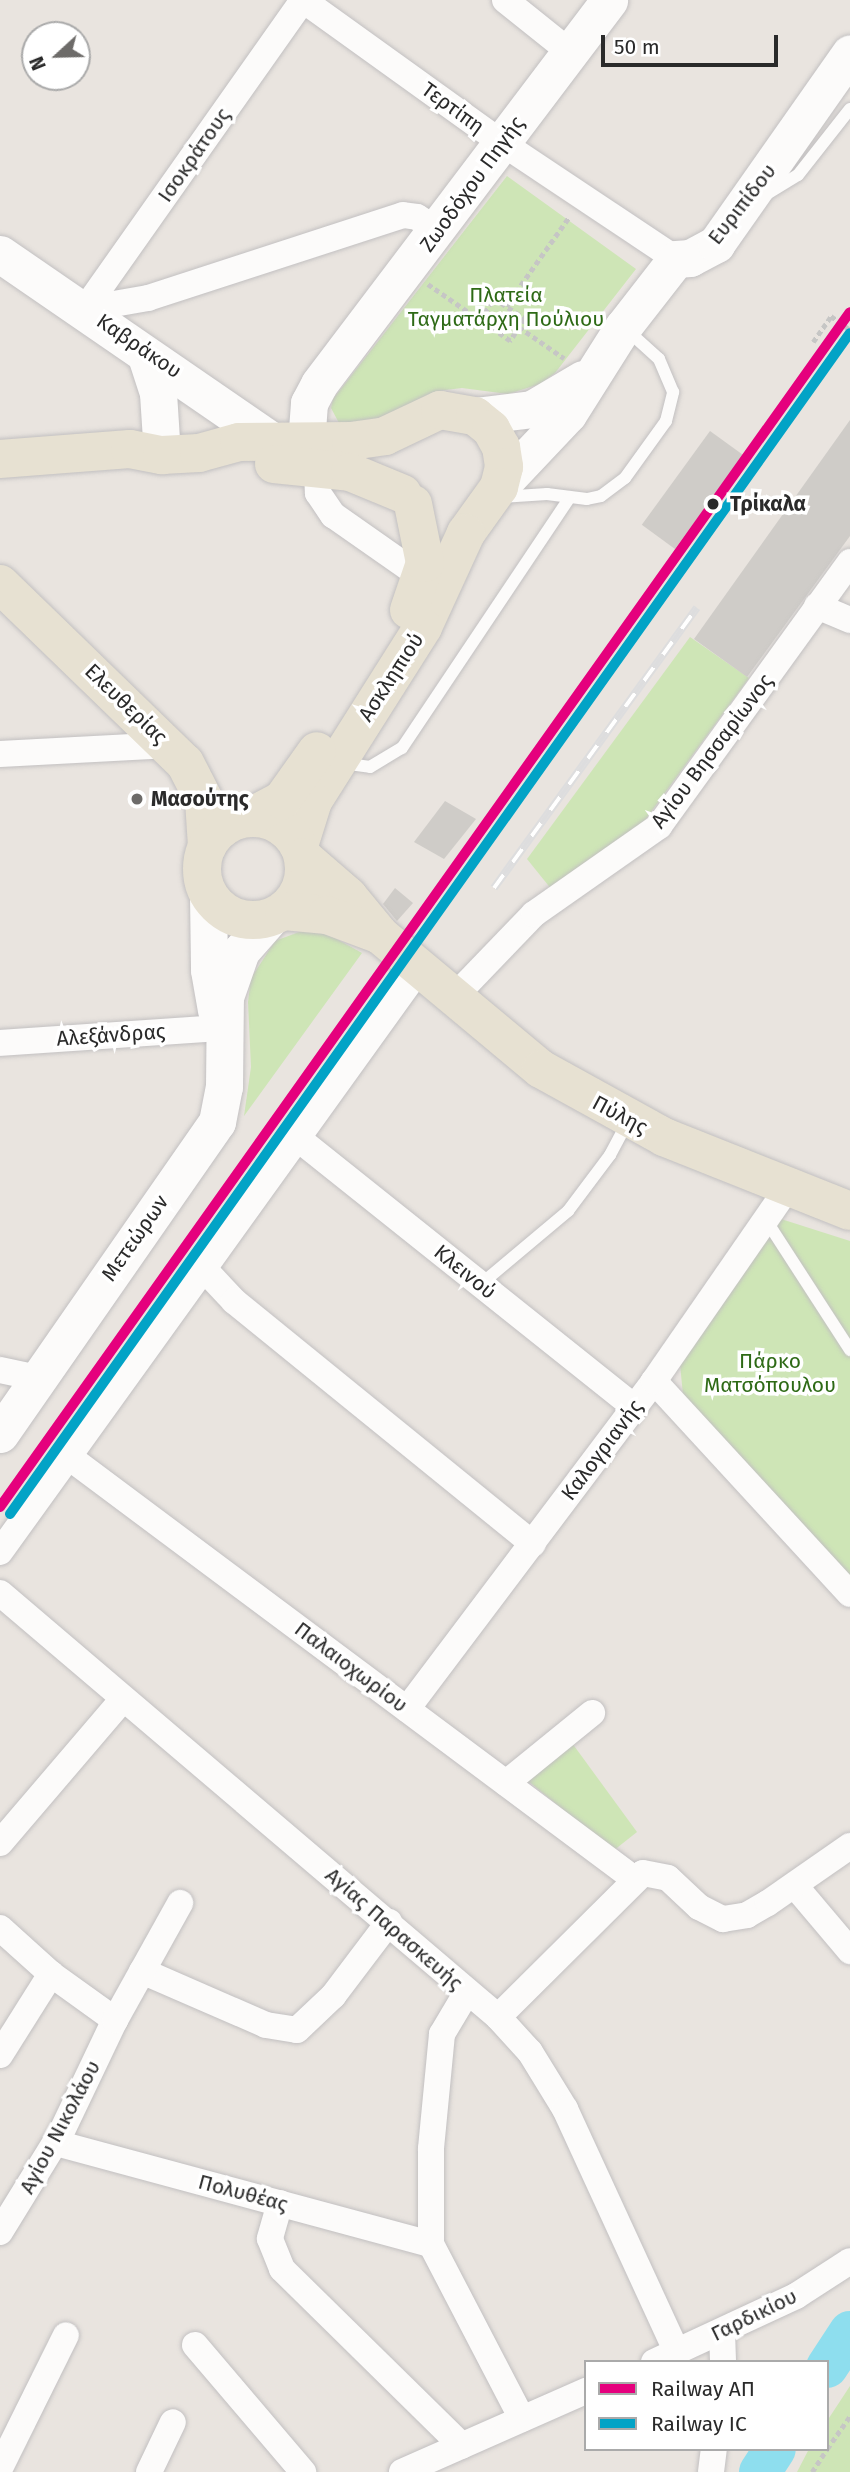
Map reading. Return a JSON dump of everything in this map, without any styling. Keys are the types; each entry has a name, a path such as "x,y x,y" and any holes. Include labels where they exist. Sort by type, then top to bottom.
{"main road":[{"path":"299,451 385,436 409,427 440,410 475,416"},
{"name":"Ασκληπιού","path":"301,852 313,801 423,627 466,533 491,497 504,467 501,447 491,429 475,416"},
{"name":"Ασκληπιού","path":"248,818 268,810 293,786 407,615 423,578 422,542 395,460 409,427"},
{"path":"0,459 130,449 162,455 199,453 239,442 299,451 373,478 440,518 471,514 491,497"},
{"path":"0,477 131,466 162,455"},
{"name":"Ελευθερίας","path":"0,584 170,745 196,779 204,800 207,847 201,871 208,895"},
{"path":"207,847 223,827 248,818 278,824 301,852 348,896 380,935 420,968"},
{"path":"277,915 302,887 301,852"},
{"path":"208,895 235,918 327,915 380,935"},
{"name":"Πύλης","path":"420,968 522,1056 628,1121 708,1157 850,1211"}],"street":[{"name":"Τερτίπη","path":"303,0 502,143 676,259"},
{"name":"Ισοκράτους","path":"85,309 303,0"},
{"path":"505,0 569,52"},
{"name":"Ζωοδόχου Πηγής","path":"299,451 309,402 319,384 408,270 608,0"},
{"name":"Ευριπίδου","path":"676,259 704,253 746,204 850,53"},
{"path":"85,309 148,298 403,215 417,217 438,230"},
{"name":"Καβράκου","path":"0,254 85,309 146,356 173,369 299,451"},
{"path":"475,416 532,409 572,388 584,367 623,327 676,259"},
{"path":"146,356 158,393 162,455"},
{"path":"491,497 568,414 584,367"},
{"path":"299,451 318,492 333,514 423,578"},
{"name":"Αγίου Βησσαρίωνος","path":"454,997 534,914 659,826 817,606 848,569"},
{"path":"817,606 850,620"},
{"path":"0,754 170,745"},
{"name":"Μετεώρων","path":"0,1434 212,1131 224,1087 221,1028 209,970 208,895"},
{"name":"Μετεώρων","path":"221,1028 225,997 241,951 277,915"},
{"path":"0,1552 420,968"},
{"name":"Αλεξάνδρας","path":"0,1043 221,1028"},
{"name":"Κλεινού","path":"296,1137 634,1407"},
{"name":"Καλογριανής","path":"407,1709 654,1381 789,1186"},
{"path":"204,1269 234,1301 533,1544"},
{"path":"0,1370 39,1378"},
{"path":"654,1381 850,1594"},
{"name":"Παλαιοχωρίου","path":"69,1457 633,1878"},
{"name":"Αγίας Παρασκευής","path":"0,1593 390,1922 498,2017 556,2092 665,2357"},
{"path":"0,1843 123,1699"},
{"path":"506,1783 592,1713"},
{"path":"498,2017 633,1878 643,1873 668,1878 699,1907 723,1919 747,1915 796,1887 850,1846"},
{"path":"796,1887 850,1951"},
{"name":"Αγίου Νικολάου","path":"0,2232 56,2143 116,2020 180,1903"},
{"path":"142,1971 266,2025 297,2030 332,1996 390,1922"},
{"path":"0,1928 51,1974 116,2020"},
{"path":"0,2055 51,1974"},
{"path":"467,1992 442,2034 432,2136 431,2244 522,2419"},
{"name":"Πολυθέας","path":"56,2143 431,2244"},
{"path":"281,2203 270,2239 282,2269 462,2446"},
{"name":"Γαρδικίου","path":"665,2357 796,2296 850,2261"},
{"path":"722,2332 723,2360"},
{"path":"0,2468 66,2335"},
{"path":"195,2345 303,2472"},
{"path":"402,2472 584,2392"},
{"path":"149,2472 173,2422"},
{"path":"711,2472 714,2451"}],"lane":[{"path":"746,204 798,176 850,109"},
{"path":"491,497 529,494 569,499 601,496 614,488 666,421 672,407 673,392 659,359 623,327"},
{"path":"337,761 370,767 402,748 569,499"},
{"path":"481,1284 569,1211 610,1155 628,1121"},
{"path":"766,1220 850,1350"}],"path":[{"path":"506,306 568,216 578,223"},
{"path":"408,270 510,341 525,319 494,298 480,320"},
{"path":"813,342 831,316 850,330"},
{"path":"519,327 584,367"},
{"path":"829,2446 850,2416"},
{"path":"812,2472 826,2451"}],"green space":[{"name":"Πλατεία Ταγματάρχη Πούλιου","path":"507,176 636,269 555,373 540,384 508,394 462,388 437,391 378,420 339,423 331,408 333,399"},
{"path":"690,637 749,678 640,827 552,890 527,859"},
{"path":"307,929 322,931 362,953 244,1116 251,1067 248,1002 251,978 275,941"},
{"name":"Πάρκο Ματσόπουλου","path":"781,1219 850,1241 850,1577 683,1395 680,1364"},
{"path":"572,1743 637,1832 613,1851 527,1780"},
{"path":"850,2386 850,2472 797,2472 808,2451 829,2451 829,2418"}],"building":[{"path":"850,420 850,536 747,677 694,639"},
{"path":"710,431 743,455 675,549 642,525"},
{"path":"445,801 476,819 444,859 414,842"},
{"path":"395,888 413,903 397,921 383,904"}],"waterway":[{"path":"829,2364 850,2332"},
{"path":"760,2472 774,2451"}],"railway":[{"path":"494,888 697,608"}],"rail line":[{"name":"ΑΠ","path":"0,1507 850,312"},
{"name":"IC","path":"10,1514 850,333"}],"place":[{"name":"Τρίκαλα","path":"713,504"},
{"name":"Μασούτης","path":"137,799"}]}
